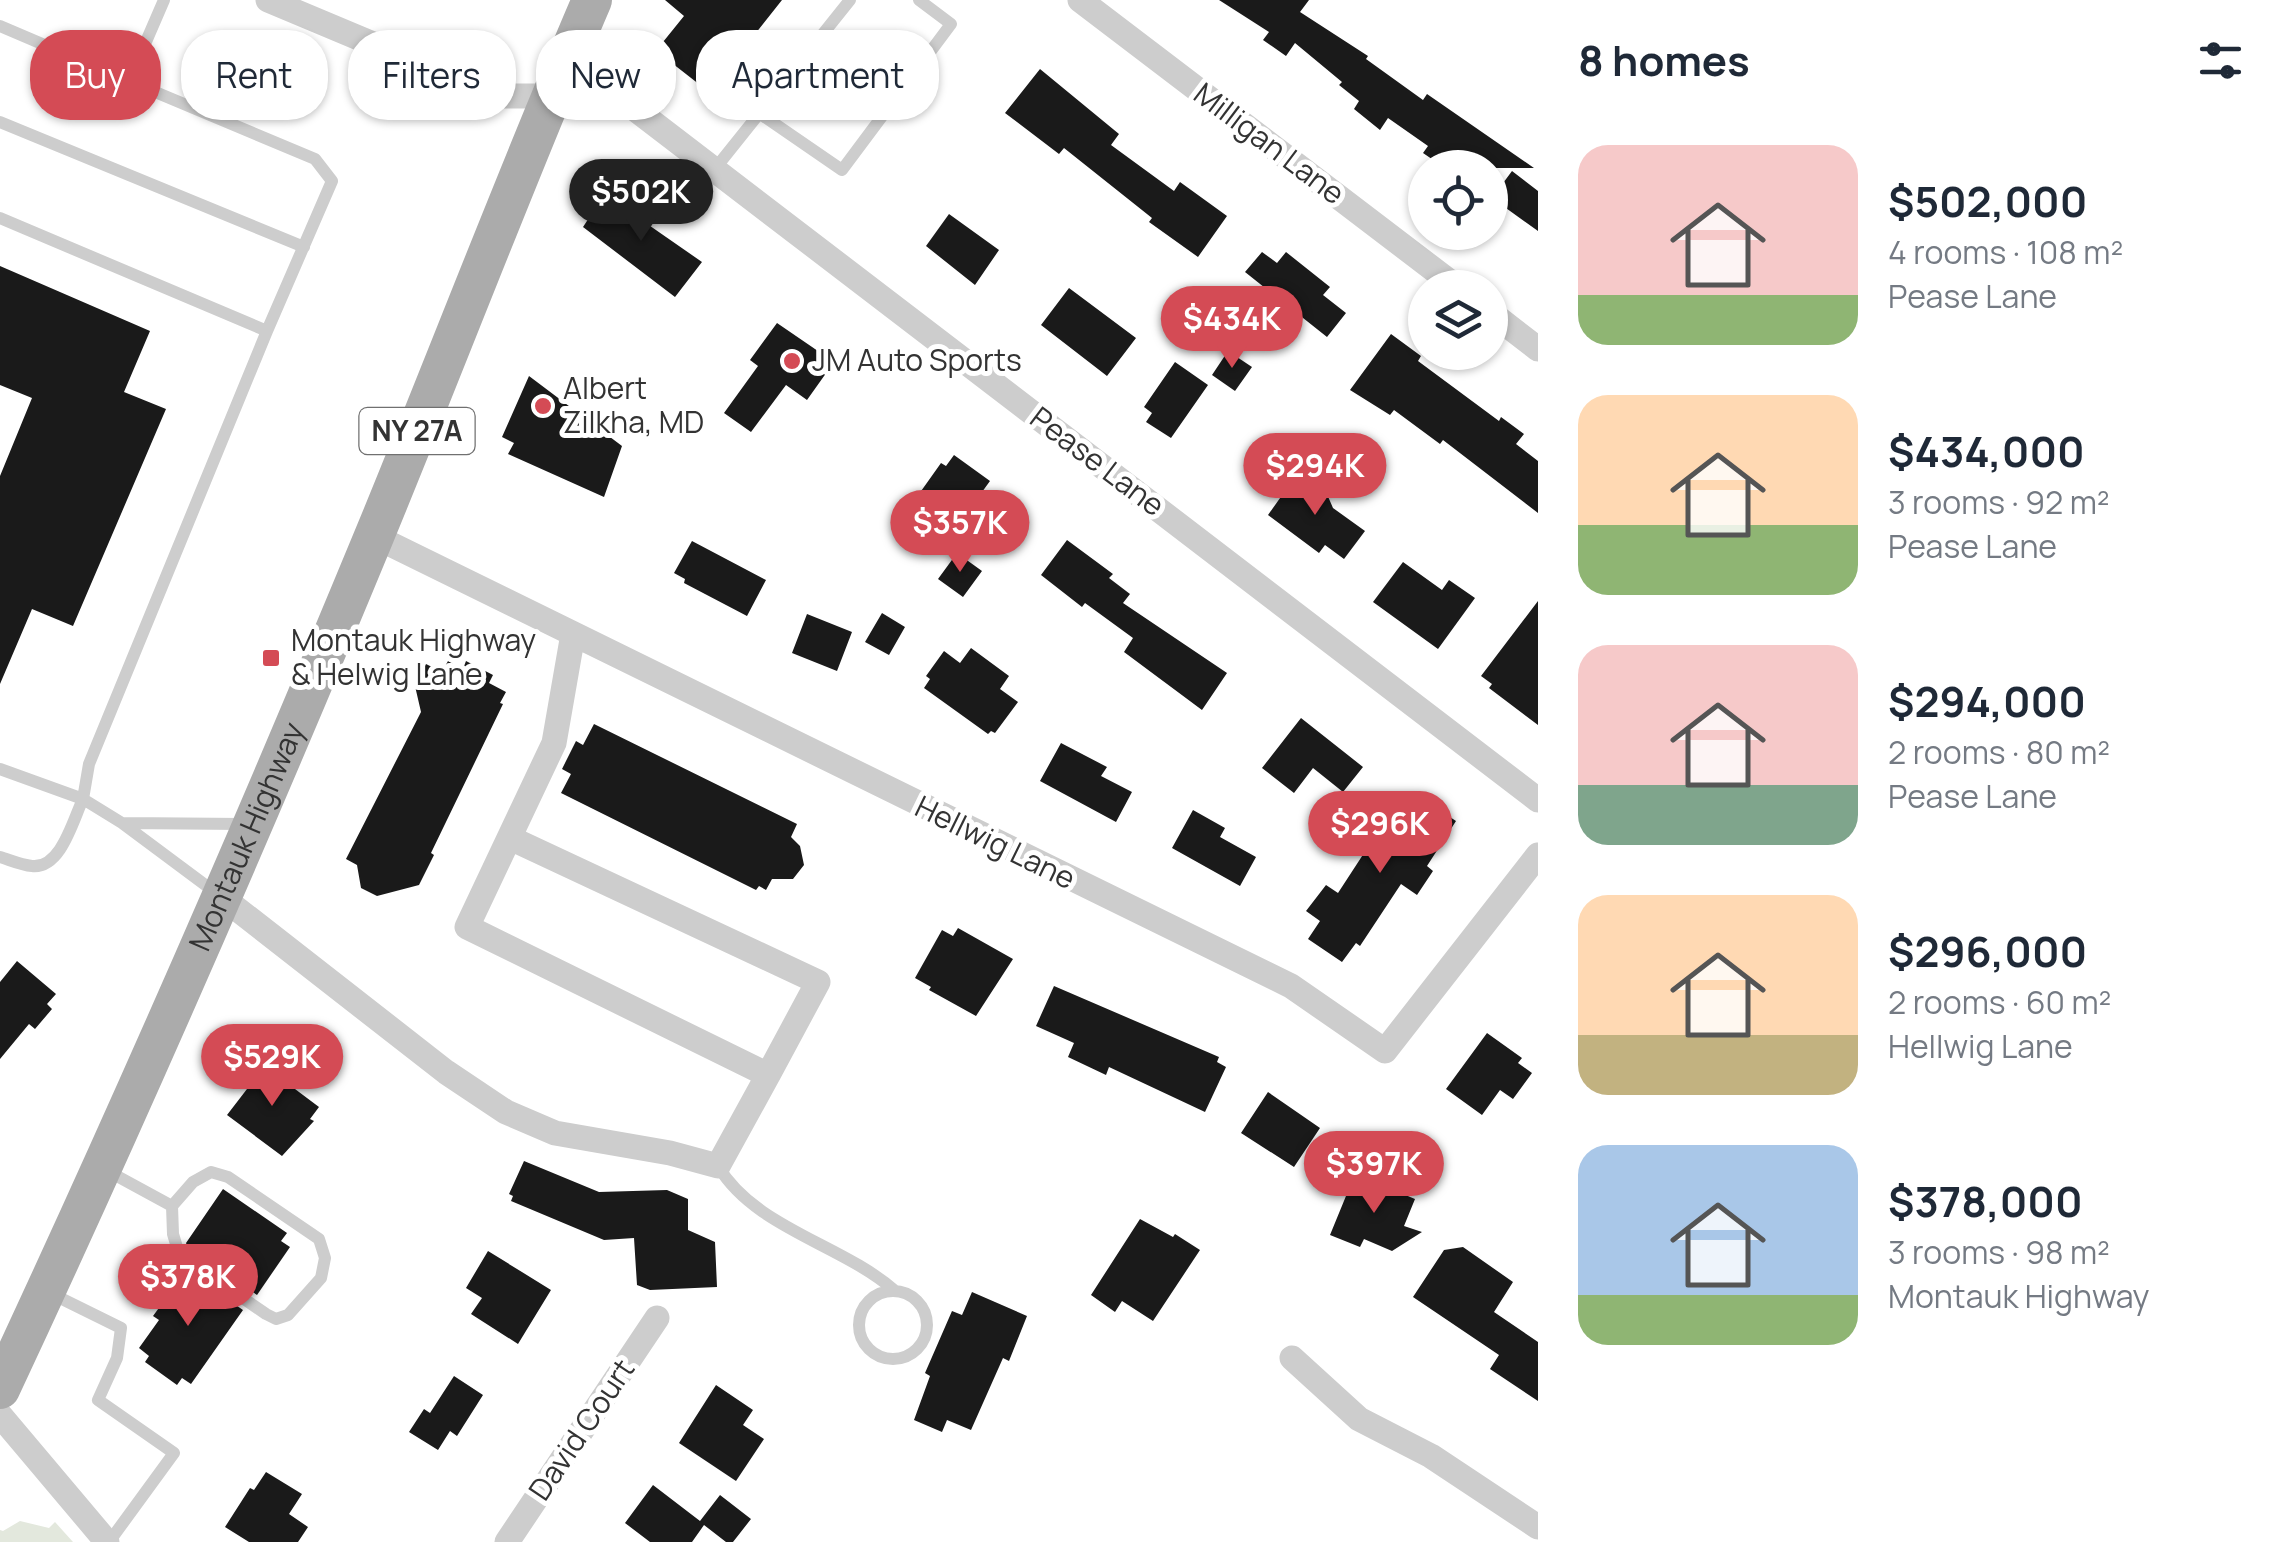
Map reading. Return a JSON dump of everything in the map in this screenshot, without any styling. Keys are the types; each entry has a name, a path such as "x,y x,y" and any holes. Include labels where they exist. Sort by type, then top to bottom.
{"main road":[{"name":"Montauk Highway","path":"579,30 592,0"},
{"name":"Montauk Highway","path":"0,1389 255,823 540,120"}],"street":[{"name":"Pease Lane","path":"268,0 497,96 536,96"},
{"name":"Milligan Lane","path":"1080,0 1434,270"},
{"name":"Pease Lane","path":"649,120 1538,800"},
{"path":"1508,326 1538,348"},
{"name":"Hellwig Lane","path":"374,536 1291,986 1386,1050 1538,855"},
{"path":"572,634 554,743 467,926 768,1075"},
{"path":"223,898 446,1072 506,1112 555,1132 718,1166 818,982 510,838"},
{"name":"David Court","path":"507,1542 657,1318"},
{"path":"1292,1358 1359,1419 1431,1456 1538,1527"},
{"path":"0,1415 108,1542"}],"lane":[{"path":"151,30 164,0"},
{"path":"826,30 850,0"},
{"path":"919,0 951,24 939,40"},
{"path":"0,26 30,39"},
{"path":"0,857 34,867 48,863 59,851 83,799 89,764 332,181 315,159 161,94"},
{"path":"714,170 754,120"},
{"path":"770,120 842,170 879,120"},
{"path":"0,122 304,247"},
{"path":"0,218 267,331"},
{"path":"0,769 83,799 223,898"},
{"path":"122,823 255,823"},
{"path":"718,1166 728,1184 754,1205 858,1263 921,1304 928,1326 920,1348 899,1359 876,1355 867,1347 859,1325 866,1303 894,1290"},
{"path":"102,1168 172,1206"},
{"path":"211,1172 228,1177 319,1240 325,1258 321,1278 288,1315 276,1320 180,1254 172,1234 172,1206 193,1182 211,1172"},
{"path":"46,1291 121,1328 117,1358 98,1400 174,1453 108,1542"}],"shaded area":[{"path":"20,1521 49,1528 55,1522 73,1542 0,1542 0,1530"}],"building":[{"path":"665,0 782,0 758,30 696,30 696,82 676,66 676,30 673,30 684,16"},
{"path":"1219,0 1309,0 1300,12 1368,56 1366,59 1423,100 1427,94 1508,150 1425,150 1428,146 1388,118 1380,130 1354,109 1359,101 1339,85 1342,82 1295,43 1286,56 1263,40 1269,32"},
{"path":"1040,69 1119,134 1111,145 1174,191 1180,182 1227,216 1198,257 1149,222 1152,218 1064,148 1059,154 1005,113"},
{"path":"1508,150 1534,168 1508,168"},
{"path":"1512,171 1538,191 1538,231 1508,209 1508,176"},
{"path":"608,189 634,208 630,212 702,262 675,297 583,227"},
{"path":"949,214 999,250 975,285 926,246"},
{"path":"1262,252 1277,263 1286,252 1330,287 1323,295 1346,313 1327,337 1245,272"},
{"path":"0,266 150,331 124,392 166,409 73,626 32,609 0,684 0,476 32,398 0,385"},
{"path":"1069,288 1136,338 1107,376 1041,325"},
{"name":"JM Auto Sports","path":"777,323 834,362 807,400 786,385 751,432 724,413 758,366 750,360"},
{"path":"1391,334 1408,346 1408,370 1430,370 1499,421 1501,417 1524,434 1516,444 1538,461 1538,513 1443,440 1440,444 1394,410 1390,415 1350,390"},
{"path":"1228,351 1252,367 1235,391 1212,375"},
{"path":"1175,362 1208,385 1171,438 1146,422 1152,413 1144,407"},
{"name":"Albert Zilkha, MD","path":"529,376 622,446 604,497 508,454 514,443 502,437"},
{"path":"954,455 990,481 953,532 918,506 922,501 919,494 941,463 946,466"},
{"path":"1295,477 1313,477 1323,485 1333,508 1365,531 1344,559 1325,545 1319,553 1268,515"},
{"path":"1067,540 1113,574 1109,578 1130,594 1123,603 1227,673 1202,710 1124,652 1133,638 1085,603 1082,607 1041,575"},
{"path":"692,541 766,580 747,616 684,583 685,579 674,573"},
{"path":"957,553 982,571 963,597 938,579"},
{"path":"1403,562 1442,590 1449,580 1475,598 1438,649 1373,602"},
{"path":"1538,601 1538,725 1489,688 1492,684 1481,676"},
{"path":"882,613 905,627 889,655 865,642"},
{"path":"807,614 852,632 837,671 792,653"},
{"path":"971,648 1009,676 1000,689 1018,702 995,733 988,734 924,688 930,679 926,676 944,651 960,663"},
{"path":"448,661 463,669 466,661 493,675 489,683 506,692 500,703 503,704 419,885 377,896 361,888 357,865 346,859 421,712 415,686 426,664 442,672"},
{"path":"1301,718 1363,767 1343,792 1313,768 1294,793 1262,768"},
{"path":"594,724 797,824 791,837 800,846 804,865 793,879 772,879 766,890 759,886 756,890 561,793 571,774 562,769 576,741 583,745"},
{"path":"1061,743 1107,767 1101,776 1132,792 1116,822 1040,781"},
{"path":"1408,795 1456,821 1427,866 1433,871 1417,895 1401,884 1360,946 1356,943 1342,962 1308,939 1320,921 1306,911 1326,885 1338,893 1396,804 1400,807"},
{"path":"1193,810 1225,828 1220,837 1256,857 1240,886 1172,848"},
{"path":"958,928 1013,959 976,1016 915,978 942,930 953,936"},
{"path":"17,961 56,994 47,1004 52,1009 35,1029 29,1024 0,1059 0,982"},
{"path":"1054,986 1219,1057 1217,1062 1226,1067 1205,1112 1109,1067 1106,1075 1068,1057 1074,1043 1036,1026"},
{"path":"1487,1033 1522,1058 1518,1063 1532,1073 1513,1099 1500,1090 1482,1115 1446,1089"},
{"path":"255,1059 319,1107 310,1119 314,1121 282,1156 227,1115 247,1089 238,1082"},
{"path":"1268,1092 1320,1128 1294,1167 1241,1133"},
{"path":"524,1161 599,1192 667,1190 688,1199 688,1230 715,1242 717,1287 650,1290 637,1285 634,1238 604,1240 511,1201 513,1196 509,1194"},
{"path":"1355,1174 1415,1199 1404,1226 1422,1232 1392,1251 1364,1239 1360,1247 1330,1235"},
{"path":"223,1189 287,1233 281,1241 290,1247 257,1295 186,1243"},
{"path":"1140,1219 1200,1250 1153,1321 1122,1301 1115,1312 1091,1295"},
{"path":"1463,1247 1513,1282 1494,1312 1538,1342 1538,1401 1490,1369 1499,1355 1413,1297 1444,1250"},
{"path":"488,1251 551,1290 518,1344 471,1314 482,1298 466,1288"},
{"path":"186,1271 243,1310 191,1384 182,1378 177,1385 145,1362 149,1356 139,1348 159,1320 153,1316"},
{"path":"972,1292 1027,1316 1009,1361 1003,1358 971,1430 947,1420 942,1432 914,1420 930,1376 925,1373 952,1311 962,1315"},
{"path":"454,1376 483,1395 457,1436 450,1431 438,1450 409,1432 424,1409 430,1413"},
{"path":"716,1385 753,1410 743,1425 764,1439 736,1481 679,1443"},
{"path":"266,1472 302,1494 289,1514 308,1527 298,1542 249,1542 225,1527 250,1488 254,1490"},
{"path":"653,1485 700,1521 720,1495 751,1519 733,1542 726,1542 704,1525 692,1542 650,1542 625,1523"}],"place":[{"name":"JM Auto Sports","path":"792,361"},
{"name":"Albert Zilkha, MD","path":"543,406"},
{"name":"Montauk Highway & Helwig Lane","path":"271,658"}]}
